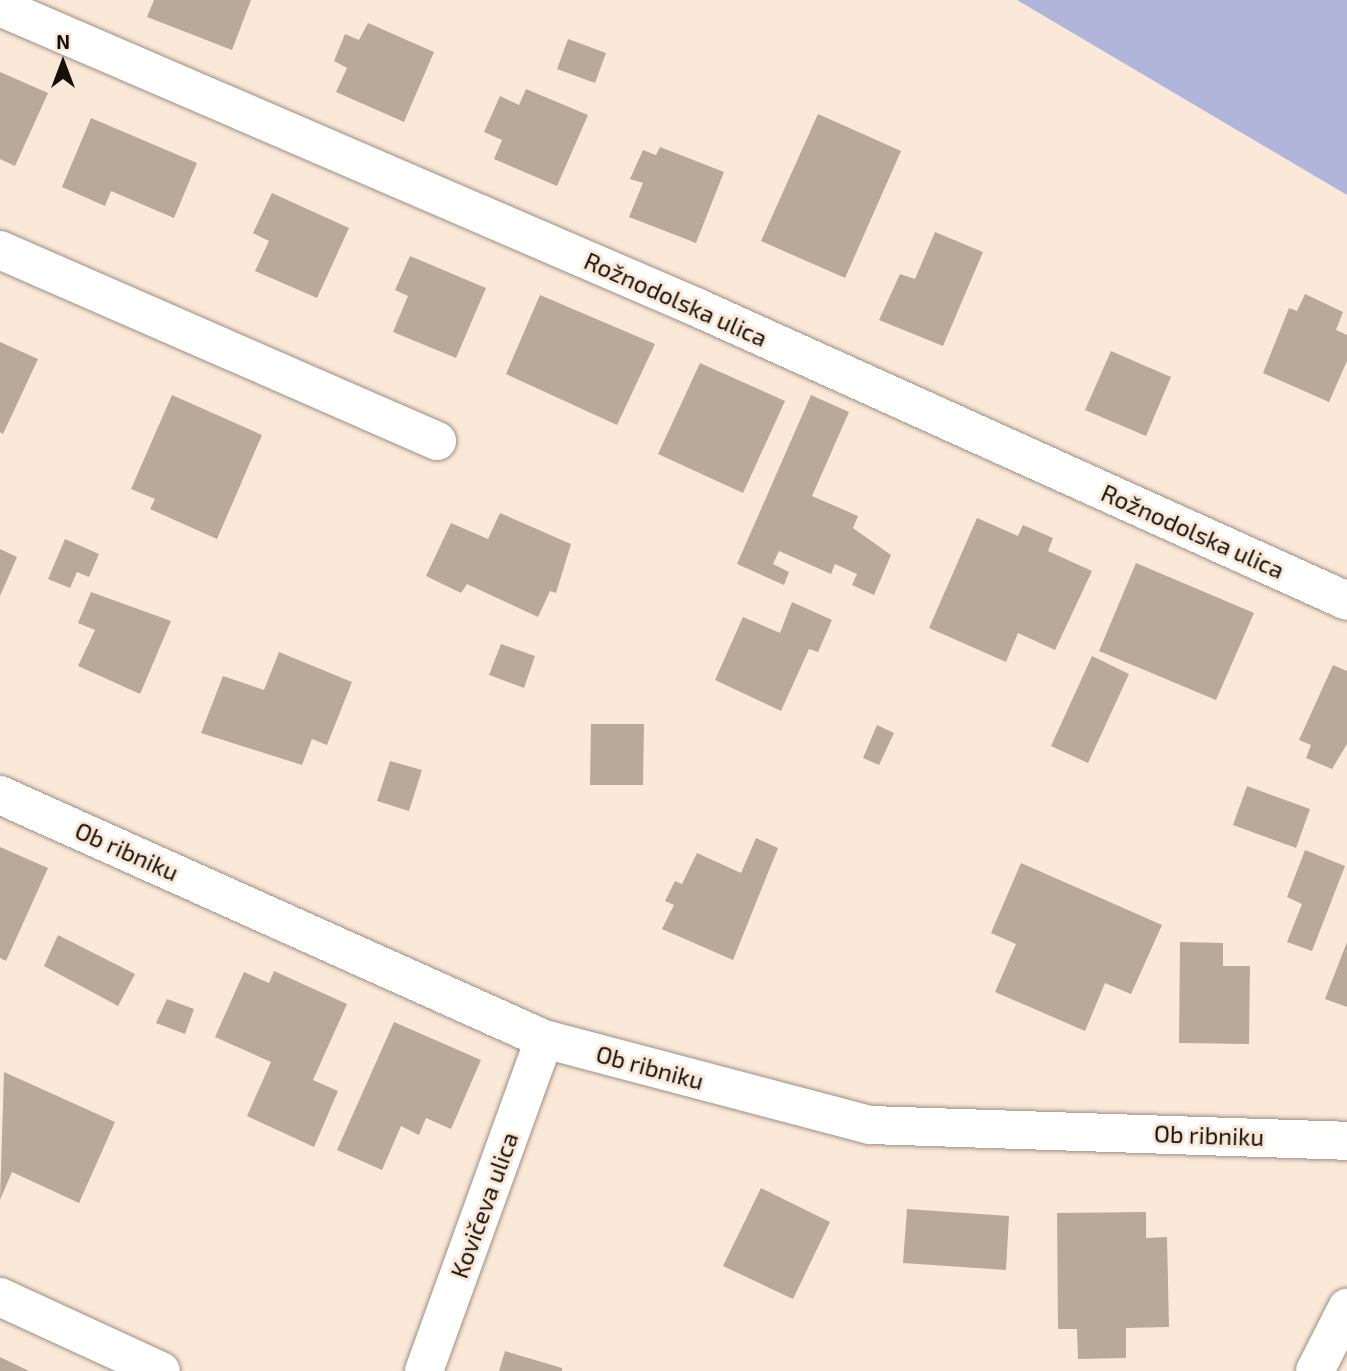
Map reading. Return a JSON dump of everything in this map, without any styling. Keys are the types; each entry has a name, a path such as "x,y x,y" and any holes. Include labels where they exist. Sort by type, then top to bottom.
{"street":[{"name":"Rožnodolska ulica","path":"0,7 696,307 1347,601"},
{"path":"0,250 437,441"},
{"name":"Ob ribniku","path":"0,795 544,1039 870,1125 1347,1140"},
{"name":"Kovičeva ulica","path":"424,1371 544,1039"},
{"path":"0,1297 161,1371"},
{"path":"1315,1371 1347,1308"}],"shaded area":[{"path":"1017,0 1347,0 1347,195"}],"building":[{"path":"154,0 251,0 232,50 147,17"},
{"path":"368,23 434,52 404,122 336,92 347,68 334,61 345,34 359,40"},
{"path":"568,39 606,53 595,83 557,69"},
{"path":"0,72 48,93 15,166 0,159"},
{"path":"526,89 588,115 557,186 494,159 502,140 484,132 500,96 519,105"},
{"path":"818,114 901,151 845,278 761,241"},
{"path":"91,118 197,163 174,218 111,191 105,206 62,187"},
{"path":"660,147 724,172 696,243 629,217 643,183 630,179 643,150 656,155"},
{"path":"272,193 349,228 317,298 255,271 269,241 253,233"},
{"path":"935,232 983,252 943,346 879,320 900,274 915,279"},
{"path":"410,256 486,288 456,358 393,332 408,296 395,290"},
{"path":"1305,294 1343,312 1336,330 1347,335 1347,361 1329,402 1263,373 1289,308 1297,311"},
{"path":"540,295 655,344 617,425 506,374"},
{"path":"0,342 38,359 3,434 0,432"},
{"path":"1111,351 1171,377 1146,436 1085,410"},
{"path":"700,363 785,401 743,493 658,454"},
{"path":"172,395 262,435 217,539 150,509 155,499 131,489"},
{"path":"811,395 849,412 812,496 858,516 853,528 891,555 874,595 852,585 857,574 835,564 831,574 779,551 773,564 789,572 784,585 737,564"},
{"path":"500,513 571,544 556,593 550,591 538,617 467,584 461,593 426,576 451,523 488,539"},
{"path":"977,518 1018,536 1023,525 1053,538 1048,551 1092,571 1055,650 1018,633 1006,662 929,628"},
{"path":"65,539 99,554 89,577 77,572 70,588 48,579"},
{"path":"0,549 17,557 0,596"},
{"path":"1136,563 1254,613 1216,700 1099,651"},
{"path":"91,592 171,621 140,694 78,666 95,630 78,623"},
{"path":"792,602 832,620 818,652 809,649 781,711 715,680 743,617 780,633"},
{"path":"501,644 535,656 524,688 489,675"},
{"path":"279,652 352,682 327,745 312,739 302,765 201,733 223,676 264,690"},
{"path":"1092,656 1129,674 1088,763 1051,746"},
{"path":"1333,665 1347,671 1347,744 1332,769 1306,758 1311,745 1299,740"},
{"path":"591,724 644,724 643,785 590,785"},
{"path":"877,725 894,733 879,765 863,758"},
{"path":"390,761 422,770 409,811 377,801"},
{"path":"1247,786 1310,809 1296,848 1233,825"},
{"path":"756,838 778,848 733,960 662,929 674,905 665,901 675,881 682,884 697,853 741,873"},
{"path":"0,847 48,868 6,961 0,958"},
{"path":"1305,850 1345,866 1312,951 1287,942 1302,904 1287,897"},
{"path":"1021,863 1162,925 1131,994 1105,983 1085,1031 995,992 1016,944 991,933"},
{"path":"58,935 135,974 118,1006 44,966"},
{"path":"1180,942 1223,943 1223,966 1250,966 1249,1044 1179,1043"},
{"path":"1347,942 1347,1007 1325,999"},
{"path":"274,971 347,1004 313,1080 338,1091 314,1147 247,1116 271,1062 215,1037 244,972 269,983"},
{"path":"167,999 194,1009 185,1034 156,1023"},
{"path":"394,1022 481,1060 451,1129 426,1118 419,1135 401,1126 382,1170 337,1150"},
{"path":"4,1072 115,1122 79,1203 12,1172 0,1200"},
{"path":"761,1188 830,1222 793,1299 723,1266"},
{"path":"907,1209 1009,1216 1006,1270 903,1263"},
{"path":"1146,1212 1146,1238 1167,1237 1169,1327 1126,1328 1126,1358 1078,1359 1077,1329 1058,1329 1057,1213"},
{"path":"505,1351 562,1368 562,1371 499,1371"},
{"path":"0,1357 29,1371 0,1371"}]}
